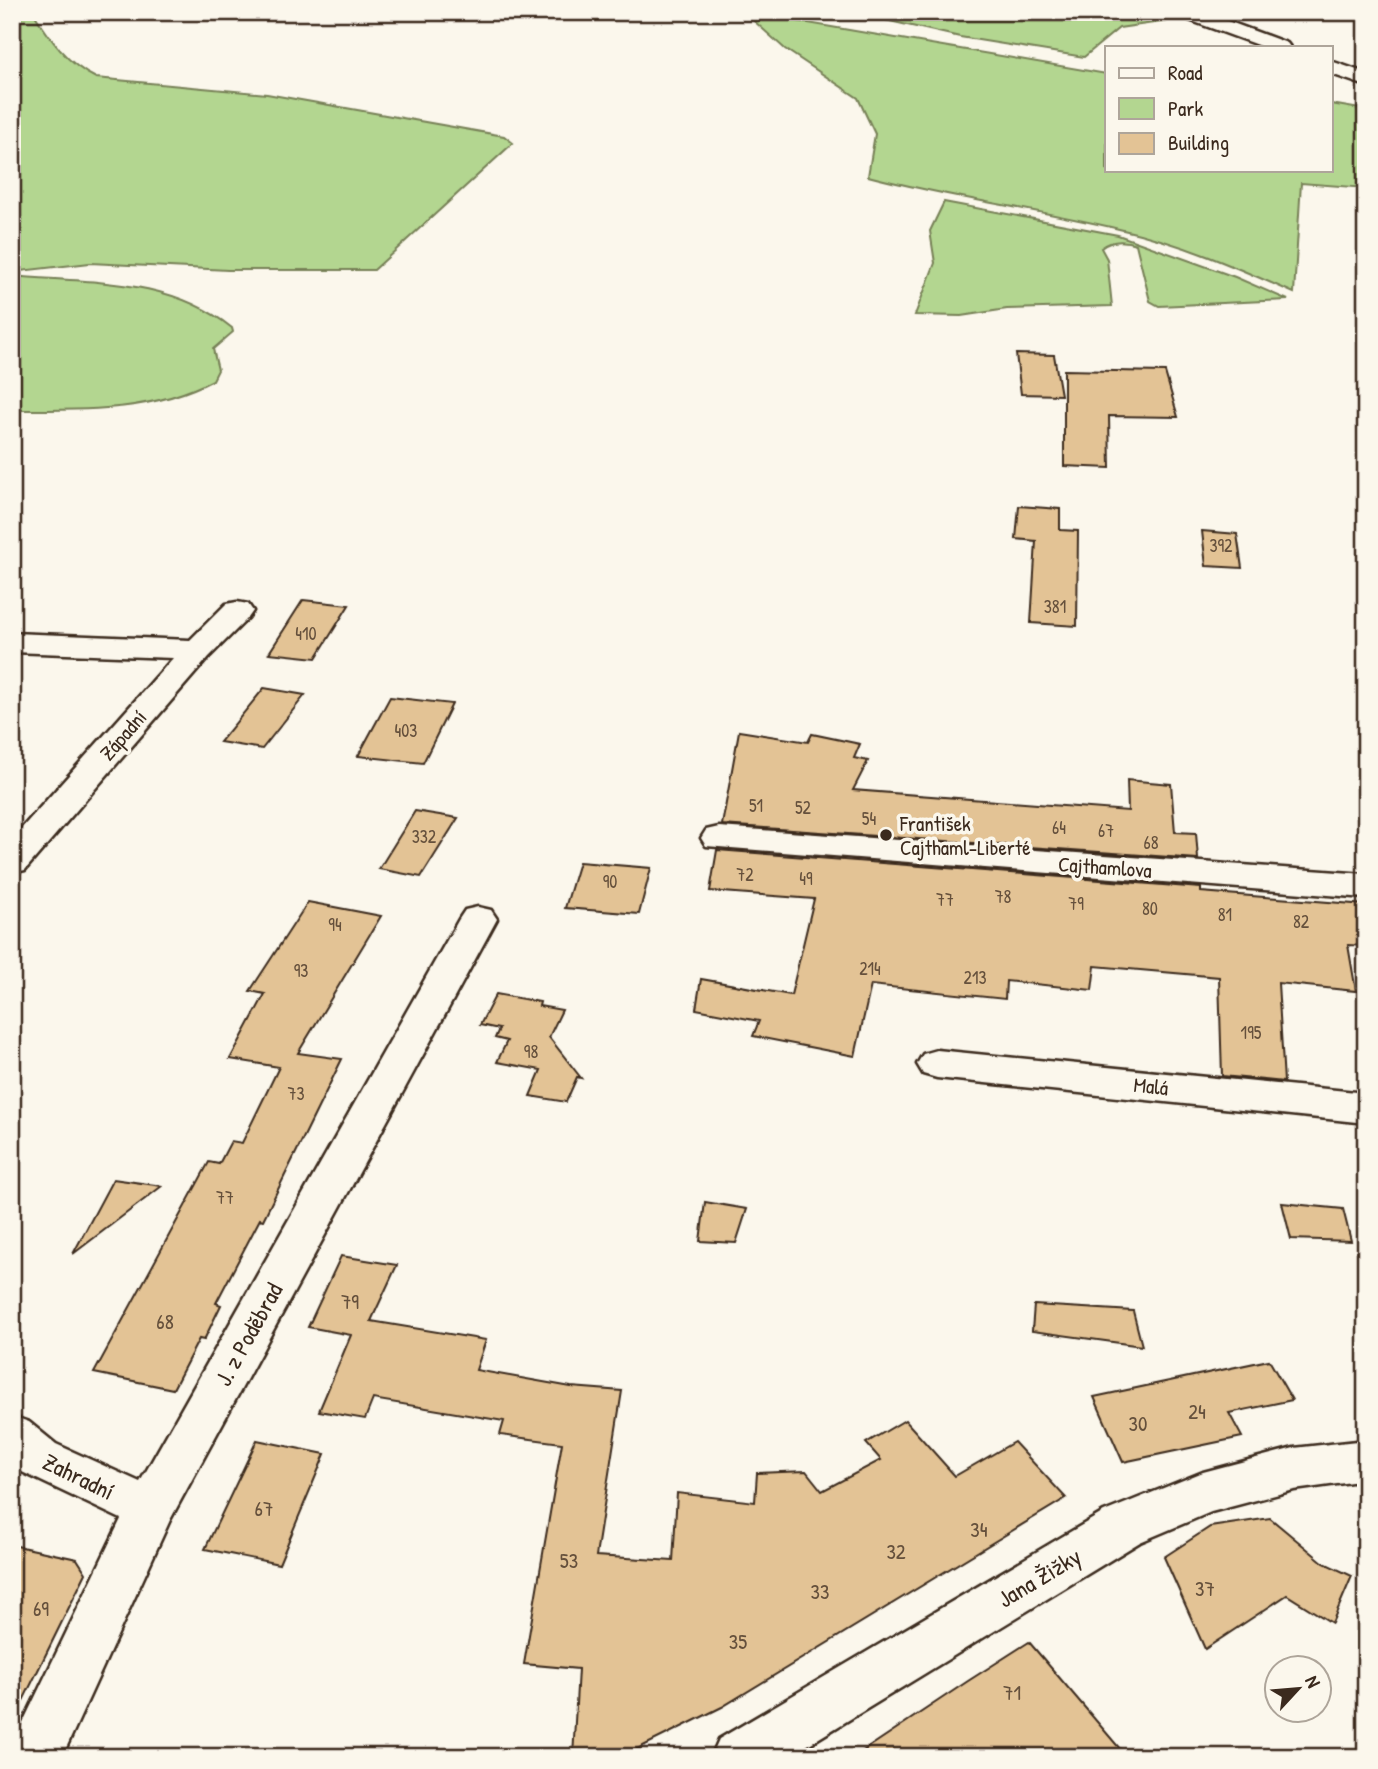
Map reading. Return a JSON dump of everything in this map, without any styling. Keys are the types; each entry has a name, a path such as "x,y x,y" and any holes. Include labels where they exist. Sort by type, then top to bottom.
{"street":[{"path":"1185,12 1277,46"},
{"path":"1332,67 1366,80"},
{"name":"Západní","path":"12,862 198,650 237,611"},
{"path":"12,642 198,650"},
{"name":"Cajthamlova","path":"719,838 1366,886"},
{"name":"J. z Poděbrad","path":"34,1757 150,1510 478,919"},
{"name":"Malá","path":"936,1063 1366,1108"},
{"name":"Zahradní","path":"12,1436 38,1458 150,1510"},
{"name":"Jana Žižky","path":"738,1757 1122,1527 1203,1493 1294,1469 1366,1460"}],"green space":[{"path":"12,12 33,12 68,58 96,78 267,94 504,136 513,143 374,270 228,270 90,263 12,272"},
{"path":"744,12 1105,74 1105,172 1332,172 1332,104 1366,110 1366,188 1301,183 1294,293 1208,256 1141,234 868,176 875,134 858,98 785,49"},
{"path":"850,12 1161,12 1182,19 1119,28 1084,57 960,37"},
{"path":"944,202 1118,235 1235,277 1288,300 1159,306 1150,301 1136,244 1118,242 1101,248 1107,259 1112,306 1007,309 961,316 915,315 935,263 930,231"},
{"path":"12,276 99,282 155,291 208,311 232,328 233,332 213,349 218,370 213,380 189,391 165,399 115,407 12,410"}],"building":[{"path":"1016,354 1054,355 1061,395 1021,394"},
{"path":"1064,370 1165,372 1178,417 1109,416 1110,468 1064,466"},
{"path":"1019,506 1060,509 1060,530 1078,531 1077,626 1031,623 1036,541 1016,539"},
{"path":"1202,531 1237,534 1242,568 1206,566"},
{"path":"303,600 349,605 316,658 269,653"},
{"path":"264,688 305,695 262,749 220,742"},
{"path":"390,697 452,704 423,763 358,756"},
{"path":"739,731 808,742 812,734 860,744 854,758 868,761 853,790 1128,811 1127,780 1171,784 1175,832 1196,833 1198,859 722,825"},
{"path":"415,811 458,818 421,877 379,869"},
{"path":"717,850 1201,888 1201,892 1366,905 1366,946 1348,945 1356,991 1278,983 1284,1082 1222,1076 1219,977 1095,966 1092,990 1006,981 1005,999 871,985 855,1056 753,1036 759,1021 696,1009 701,979 791,995 814,899 710,891"},
{"path":"579,862 651,868 639,914 565,908"},
{"path":"308,902 381,916 298,1053 342,1059 263,1220 260,1219 216,1303 221,1305 204,1340 199,1339 173,1389 94,1373 209,1162 219,1164 231,1141 242,1143 279,1067 230,1059 265,994 250,991"},
{"path":"496,994 540,1002 539,1006 562,1010 549,1037 581,1078 577,1077 566,1102 530,1096 541,1070 497,1062 507,1041 495,1038 499,1029 480,1025"},
{"path":"113,1179 162,1186 73,1254"},
{"path":"705,1202 747,1209 736,1243 700,1241"},
{"path":"1282,1203 1343,1209 1351,1241 1291,1239"},
{"path":"341,1256 397,1265 371,1321 486,1340 476,1370 571,1387 622,1391 596,1556 673,1561 677,1493 755,1502 757,1473 806,1471 822,1491 881,1460 866,1443 905,1420 955,1476 1014,1442 1066,1498 722,1707 621,1757 573,1757 578,1669 524,1664 562,1443 500,1435 504,1421 373,1399 365,1419 319,1411 351,1335 308,1327"},
{"path":"1034,1305 1133,1311 1142,1346 1032,1331"},
{"path":"1269,1360 1292,1400 1229,1413 1242,1437 1123,1462 1094,1397"},
{"path":"257,1440 325,1454 279,1564 205,1549"},
{"path":"1270,1518 1324,1563 1352,1576 1332,1623 1287,1595 1205,1649 1164,1557 1210,1527"},
{"path":"12,1545 77,1559 86,1573 12,1723"},
{"path":"1029,1642 1127,1757 854,1757 968,1681"}],"place":[{"name":"František Cajthaml-Liberté","path":"886,835"}]}
